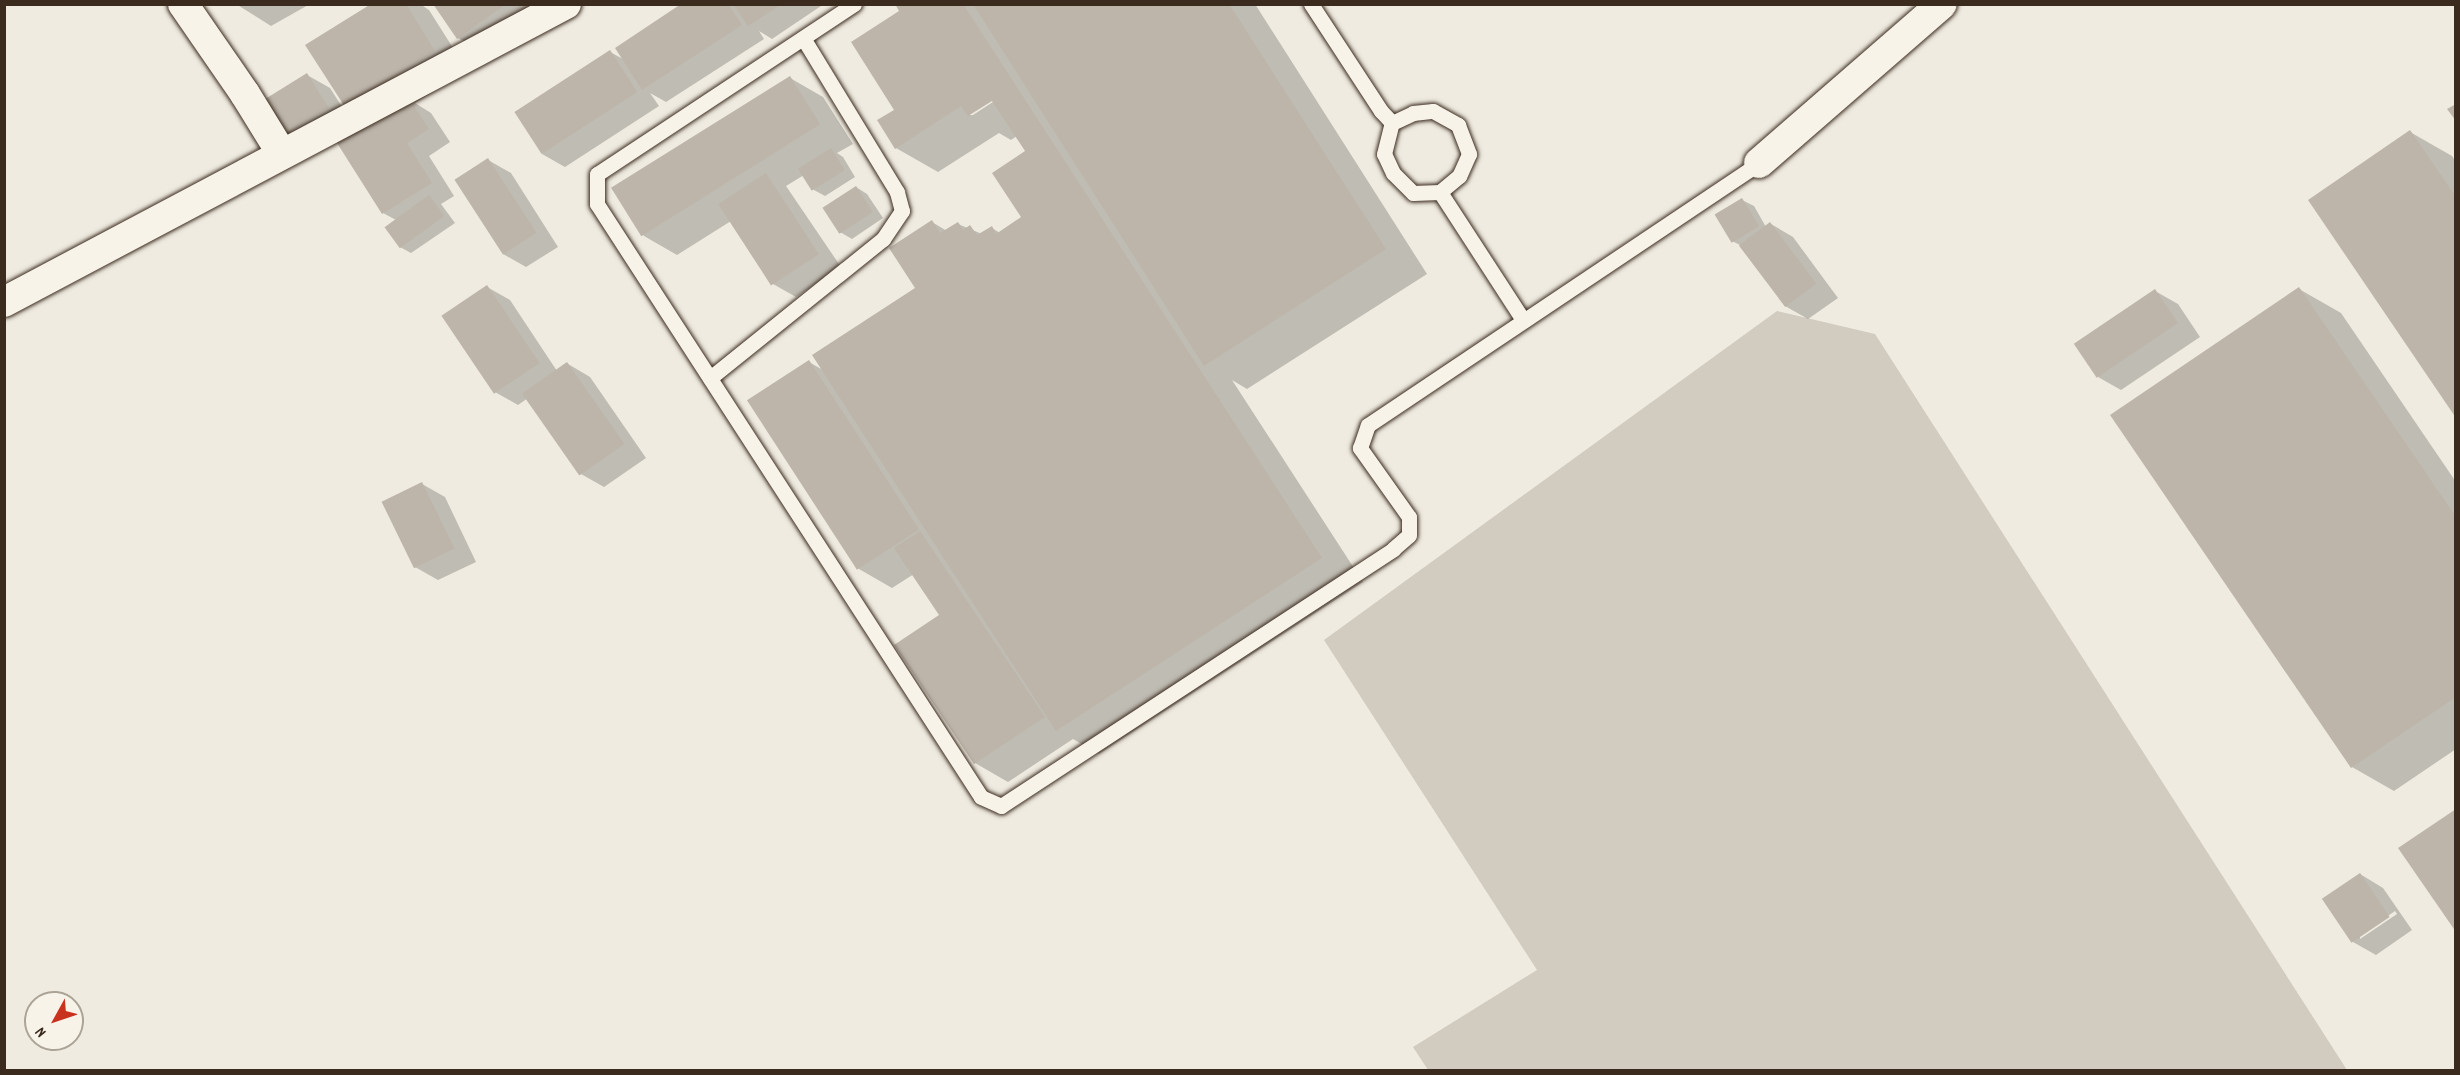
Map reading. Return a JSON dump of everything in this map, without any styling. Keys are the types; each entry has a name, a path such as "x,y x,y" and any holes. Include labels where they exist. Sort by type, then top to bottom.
{"street":[{"path":"183,4 245,94 282,154"},
{"path":"4,302 566,4"},
{"path":"1759,163 1942,4"}],"lane":[{"path":"854,4 597,174 597,204 981,797 1001,806 1393,549 1409,535 1409,517 1360,448 1368,425 1759,163"},
{"path":"1311,4 1381,111 1392,123"},
{"path":"710,378 884,239 902,211 897,192 803,39"},
{"path":"1433,111 1458,125 1469,154 1459,176 1440,192 1413,193 1393,173 1384,154 1392,123 1413,113 1433,111"},
{"path":"1440,192 1523,320"}],"shaded area":[{"path":"1777,311 1875,334 2347,1070 1428,1070 1413,1047 1537,970 1324,640"}],"building":[{"path":"371,4 406,4 435,51 345,107 305,45"},
{"path":"433,4 506,4 457,39"},
{"path":"681,4 728,4 742,25 642,90 615,48"},
{"path":"733,4 782,4 748,26"},
{"path":"895,4 963,4 1322,558 1056,731 812,355 915,288 889,248 932,220 940,233 958,222 963,230 970,225 977,235 992,226 996,234 1021,217 992,173 1025,151 992,101 968,116 961,106 895,149 877,120 894,110 851,42 899,11"},
{"path":"973,4 1229,4 1386,249 1204,366"},
{"path":"610,50 637,92 542,154 514,112"},
{"path":"307,73 329,108 283,136 261,102"},
{"path":"790,76 820,124 641,236 611,188"},
{"path":"409,98 429,129 407,143 432,183 382,214 337,143"},
{"path":"2456,104 2456,121 2447,109"},
{"path":"2410,130 2456,197 2456,418 2308,200"},
{"path":"831,148 845,170 812,191 798,169"},
{"path":"488,158 536,233 503,254 454,180"},
{"path":"766,173 819,254 771,285 718,204"},
{"path":"856,186 873,212 839,234 822,208"},
{"path":"429,195 444,216 400,248 385,227"},
{"path":"1742,198 1759,226 1732,243 1715,214"},
{"path":"1770,222 1816,283 1785,307 1739,245"},
{"path":"487,285 540,363 494,394 441,316"},
{"path":"2299,287 2456,517 2456,697 2351,768 2110,415"},
{"path":"2155,289 2178,323 2097,378 2074,344"},
{"path":"809,360 919,529 857,570 747,400"},
{"path":"567,362 624,444 579,475 522,394"},
{"path":"422,482 454,549 414,568 382,502"},
{"path":"920,531 1045,717 974,764 894,645 939,615 894,548"},
{"path":"2456,809 2456,932 2398,848"},
{"path":"2360,873 2390,917 2352,943 2322,899"}]}
